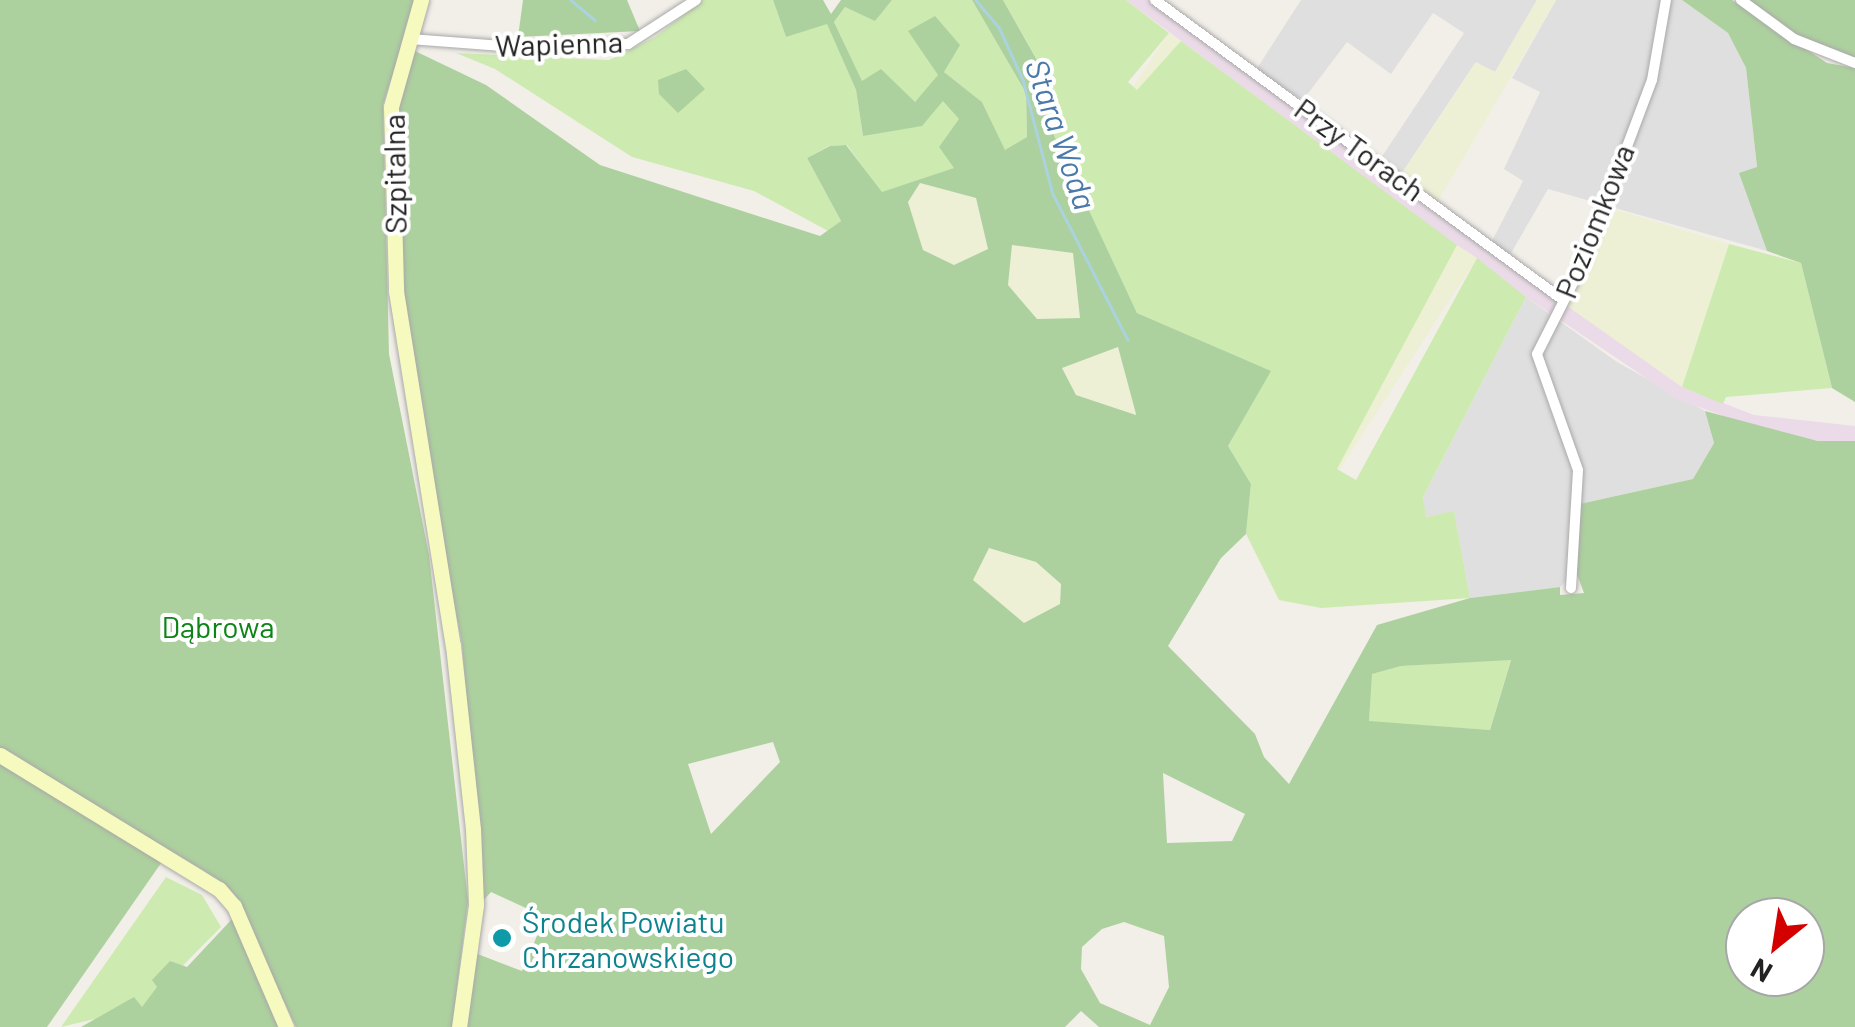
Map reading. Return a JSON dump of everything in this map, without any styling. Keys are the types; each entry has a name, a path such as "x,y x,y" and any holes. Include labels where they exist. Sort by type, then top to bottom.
{"main road":[{"name":"Szpitalna","path":"421,0 392,107 401,351 453,645 473,829 476,905 458,1027"},
{"path":"0,755 219,889 234,906 286,1027"}],"street":[{"name":"Wapienna","path":"410,39 516,47 628,44 696,0"},
{"name":"Przy Torach","path":"1155,0 1564,300"},
{"name":"Poziomkowa","path":"1571,588 1579,495 1572,444 1538,368 1540,342 1564,300 1652,80 1666,0"},
{"path":"1741,0 1794,39 1855,63"}],"shaded area":[{"path":"1126,0 1150,0 1682,387 1754,415 1855,426 1855,441 1819,441 1751,426 1677,399 1526,297"},
{"path":"1301,0 1537,0 1495,72 1475,63 1400,176 1379,161 1464,33 1433,13 1391,74 1347,42 1303,100 1256,70"},
{"path":"1556,0 1682,0 1728,33 1746,68 1757,168 1740,174 1767,251 1548,189 1510,255 1492,241 1523,181 1504,169 1540,92 1512,78"},
{"path":"1526,297 1617,362 1705,411 1714,443 1693,479 1575,505 1567,580 1560,587 1470,598 1454,512 1425,517 1423,497"}],"green space":[{"name":"Dąbrowa","path":"0,0 416,0 383,105 389,354 429,555 468,901 452,1027 296,1027 238,904 206,872 0,750"},
{"path":"523,0 627,0 640,31 518,37"},
{"path":"703,0 773,0 786,37 827,23 856,90 863,136 943,100 960,120 955,168 882,193 847,145 829,146 807,158 841,221 828,231 754,191 632,157 495,69 456,53 609,60 655,37"},
{"path":"773,0 823,0 831,14 841,0 892,0 875,21 845,7 834,22 862,81 881,69 915,102 938,75 908,31 935,16 960,45 944,72 982,102 1005,150 1027,137 1026,93 972,0 1003,0 1055,92 1050,127 1137,313 1271,371 1228,446 1251,484 1246,534 1221,558 1168,646 1255,734 1264,757 1289,784 1377,625 1470,598 1560,587 1560,595 1584,593 1576,572 1575,505 1693,479 1714,443 1705,411 1818,441 1855,441 1855,1027 1099,1027 1081,1011 1065,1027 464,1027 475,953 522,971 545,917 491,892 482,902 462,644 405,349 397,108 415,51 486,85 600,165 820,236 841,221 807,158 830,146 846,145 882,192 954,168 939,147 959,119 943,101 922,126 863,136 856,90 827,24 786,37","holes":["920,183 976,198 988,249 954,265 923,250 908,202","1012,245 1073,253 1080,318 1037,319 1008,285","1118,347 1136,415 1076,395 1062,368","989,548 1036,562 1061,584 1060,604 1024,623 973,580","1511,660 1490,730 1369,721 1372,674 1401,666","773,742 780,762 711,834 688,764","1163,773 1245,814 1232,841 1167,843","1124,922 1164,936 1169,987 1150,1025 1100,1003 1081,969 1082,947 1102,929"]},
{"path":"892,0 972,0 1026,93 1027,137 1005,151 982,102 944,72 915,102 862,82 834,22 845,7 875,20"},
{"path":"1003,0 1126,0 1169,33 1128,82 1137,90 1181,41 1457,245 1337,469 1356,480 1477,258 1526,297 1423,497 1426,517 1454,511 1470,598 1321,608 1279,600 1246,534 1251,484 1228,446 1270,371 1137,313 1049,127 1055,91"},
{"path":"1537,0 1556,0 1437,203 1400,176 1476,62 1495,72"},
{"path":"1682,0 1732,0 1827,63 1855,68 1855,402 1832,388 1801,263 1767,251 1739,173 1757,167 1746,68 1728,33"},
{"path":"1749,0 1855,0 1855,59 1795,34"},
{"path":"1169,33 1181,41 1144,95 1133,87"},
{"path":"686,69 705,89 678,113 659,94 658,80"},
{"path":"920,183 976,198 988,249 954,265 923,250 908,202"},
{"path":"1604,206 1729,244 1682,387 1563,303"},
{"path":"1012,244 1074,253 1080,318 1037,320 1008,285"},
{"path":"1729,244 1801,263 1832,388 1726,397 1723,404 1682,387"},
{"path":"1457,245 1477,258 1339,471 1319,458"},
{"path":"1118,347 1137,415 1076,395 1062,367"},
{"path":"989,547 1036,562 1062,584 1060,605 1024,623 972,580"},
{"path":"1511,659 1490,730 1369,722 1371,674 1401,666"},
{"path":"0,759 166,856 47,1027 0,1027"},
{"path":"166,877 202,895 221,927 141,1008 61,1027"},
{"path":"233,918 281,1027 81,1027 134,997 142,1007 157,987 152,980 170,961 187,967"}],"waterway":[{"path":"571,0 595,20"},
{"name":"Stara Woda","path":"976,0 999,27 1023,80 1053,194 1128,340"}],"place":[{"name":"Środek Powiatu Chrzanowskiego","path":"502,938"}]}
